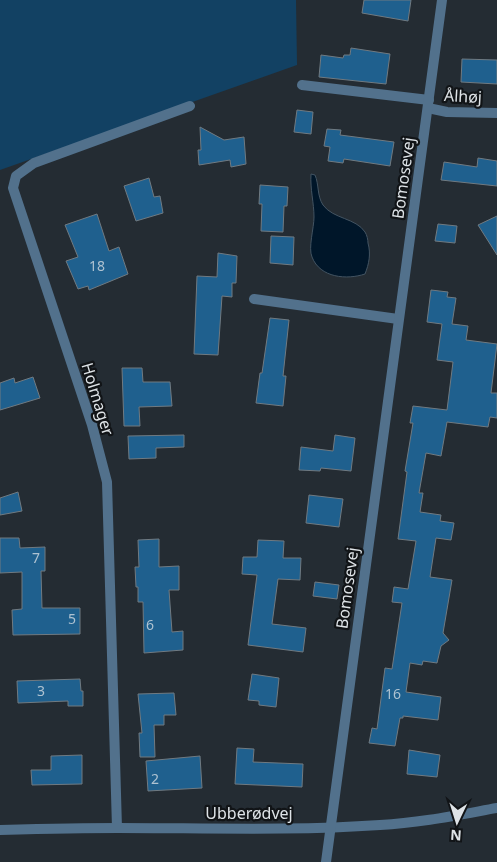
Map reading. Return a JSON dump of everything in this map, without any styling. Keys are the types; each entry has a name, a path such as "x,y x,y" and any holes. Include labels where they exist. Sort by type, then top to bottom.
{"street":[{"name":"Bomosevej","path":"326,862 442,0"},
{"path":"302,85 428,104"},
{"name":"Ålhøj","path":"428,104 447,112 497,113"},
{"name":"Holmager","path":"117,828 107,482 92,425 13,188 16,176 34,163 190,106"},
{"path":"254,299 398,319"},
{"name":"Ubberødvej","path":"0,830 330,828 433,820 497,808"}],"shaded area":[{"path":"0,0 296,0 297,65 0,170"},
{"path":"311,174 315,175 320,198 327,210 356,224 366,233 369,255 365,274 350,277 335,276 321,269 312,257 311,243 314,217"}],"building":[{"path":"364,0 411,0 408,21 362,13"},
{"path":"351,48 390,54 386,84 319,77 321,55 343,58 344,55 350,55"},
{"path":"462,59 497,60 497,84 461,82"},
{"path":"297,110 313,112 311,134 294,132"},
{"path":"200,127 224,140 244,137 246,164 231,167 230,160 199,165 198,150 201,150"},
{"path":"327,129 341,130 340,135 394,142 390,166 344,159 343,163 328,161 330,147 324,146"},
{"path":"478,158 497,161 497,186 441,180 444,162 477,167"},
{"path":"149,178 154,197 160,196 163,213 136,221 124,186"},
{"path":"260,185 288,187 287,206 284,206 283,232 261,231 262,204 259,204"},
{"path":"97,214 109,251 119,247 128,274 89,290 88,286 78,289 66,261 78,257 65,225"},
{"path":"497,216 497,255 478,225"},
{"path":"438,224 457,226 455,243 435,241"},
{"path":"271,236 294,237 293,265 270,263"},
{"path":"218,253 237,256 236,283 232,283 232,297 222,296 218,355 194,354 197,276 217,277"},
{"path":"431,290 448,292 447,297 456,298 452,324 468,326 466,340 497,344 491,393 497,393 497,418 490,417 488,427 447,422 441,456 426,453 419,493 423,493 420,512 441,515 440,521 454,523 451,540 436,538 430,577 452,580 443,633 449,640 441,646 437,663 423,661 422,665 410,663 406,692 441,697 438,720 403,716 403,718 400,718 395,746 369,743 372,728 377,729 385,668 392,669 402,603 392,602 394,587 408,589 416,541 398,539 407,472 405,471 413,423 410,423 413,406 447,410 453,362 437,360 442,324 427,322"},
{"path":"270,318 289,320 283,376 286,376 283,406 256,403"},
{"path":"122,368 142,368 143,382 170,382 172,406 139,407 140,426 124,426"},
{"path":"33,377 40,398 0,410 0,383 14,378 15,383"},
{"path":"184,435 184,447 156,448 156,458 129,459 128,436"},
{"path":"335,435 355,438 351,471 321,468 320,471 299,470 301,447 333,451"},
{"path":"18,492 22,511 0,515 0,498"},
{"path":"309,495 343,499 339,527 306,523"},
{"path":"0,538 19,538 20,548 45,547 45,571 41,571 42,608 80,608 80,634 13,635 12,610 22,609 22,572 0,573"},
{"path":"159,539 159,567 179,566 179,590 169,590 172,632 183,631 183,650 144,653 143,602 138,602 138,587 136,587 135,567 139,567 138,540"},
{"path":"258,540 284,541 283,558 301,558 300,580 278,579 272,624 306,628 303,652 248,645 257,575 242,574 243,557 257,557"},
{"path":"315,582 339,585 337,599 313,596"},
{"path":"252,674 279,678 276,707 259,705 259,701 248,700"},
{"path":"80,679 81,691 83,691 83,706 68,706 68,701 18,703 17,681"},
{"path":"174,693 176,715 164,715 164,725 154,725 155,757 140,757 139,733 142,733 138,694"},
{"path":"237,748 254,749 253,762 303,764 302,787 235,784"},
{"path":"409,750 440,755 437,777 407,774"},
{"path":"82,755 82,784 32,785 31,770 51,770 51,756"},
{"path":"200,756 202,788 148,791 146,761"}]}
